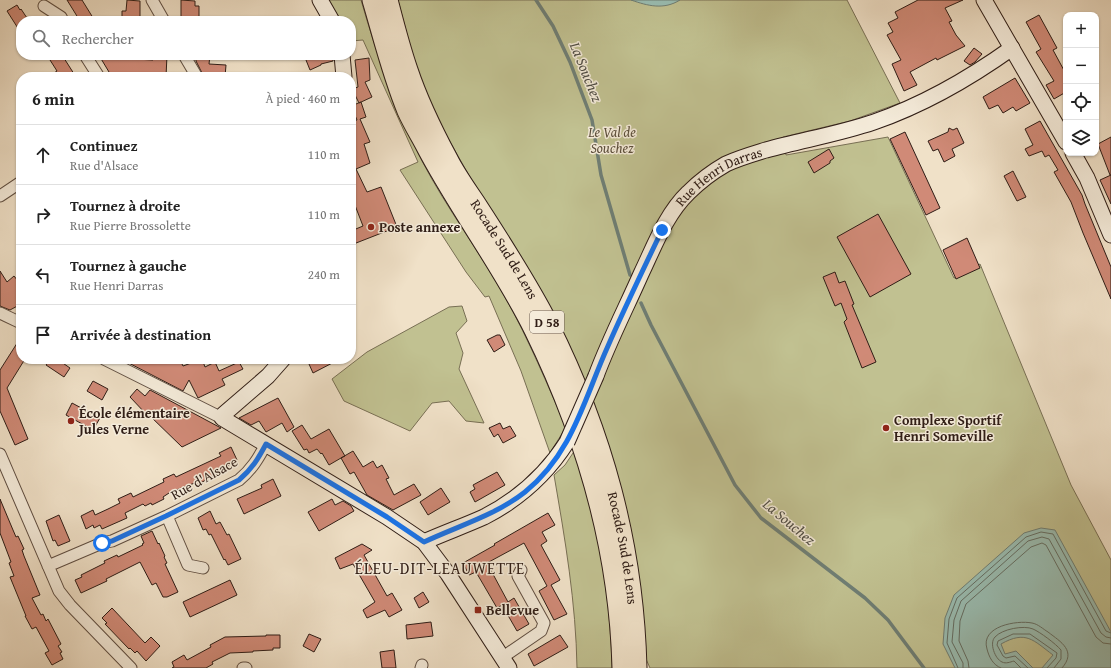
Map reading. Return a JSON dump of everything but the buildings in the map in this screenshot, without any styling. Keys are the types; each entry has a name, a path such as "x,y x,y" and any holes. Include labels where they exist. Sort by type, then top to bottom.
{"highway":[{"name":"Rocade Sud de Lens","path":"372,0 393,72 408,111 436,167 513,291 534,329 572,417 595,488 604,522 614,577 622,646 622,668"},
{"name":"Rocade Sud de Lens","path":"388,0 408,70 448,160 528,287 547,323 580,394 597,438 620,521 631,589 637,668"}],"street":[{"path":"152,0 161,16"},
{"path":"320,0 329,16"},
{"path":"984,0 1063,137"},
{"path":"44,6 59,16"},
{"name":"Rue Henri Darras","path":"424,542 484,516 524,492 549,467 567,442 608,346 662,230 675,209 687,194 708,176 727,164 747,156 844,132 875,122 936,95 1012,48"},
{"path":"88,60 96,72"},
{"path":"187,60 194,72"},
{"path":"342,60 344,72"},
{"path":"1075,156 1087,178 1111,235"},
{"path":"0,196 16,185"},
{"path":"0,313 16,321"},
{"path":"114,364 222,418 387,517 424,542 441,564 506,662 541,631 544,623 518,576 521,570"},
{"path":"222,418 224,414 268,376 279,364"},
{"name":"Rue d'Alsace","path":"48,566 102,543 112,541 239,480 249,471 258,459 266,444"},
{"path":"0,454 59,591 70,605 131,668"},
{"name":"Rue d'Alsace","path":"166,516 188,565 203,568"},
{"path":"441,564 443,546 452,530"}],"green space":[{"path":"330,0 361,0 388,82 422,161 506,299 538,362 566,427 550,453 521,371 489,296 485,297 466,272 400,170 418,162 363,40 356,41 356,16 335,16 327,2"},
{"name":"Le Val de Souchez","path":"398,0 847,0 900,103 850,121 783,137 786,155 888,137 954,278 980,264 1071,485 1111,560 1111,668 650,668 646,659 644,628 475,186 445,133 417,73"},
{"path":"462,306 467,321 456,333 463,353 459,369 484,423 466,421 449,401 432,403 410,431 344,401 332,379 351,364 356,364 356,360 367,352 449,307"},
{"path":"575,450 598,537 607,594 612,668 577,668 575,619 566,547 554,475 565,465"}],"water":[{"path":"631,0 680,0 668,5 656,6"},
{"path":"1041,528 1055,530 1111,632 1111,668 1042,668 1053,655 1034,641 1023,637 1001,644 1005,654 1016,651 1033,668 955,668 943,644 945,618 954,595 1024,533"}],"waterway":[{"name":"La Souchez","path":"536,0 553,26 570,62 592,120 601,175 630,275"},
{"name":"La Souchez","path":"641,303 651,325 735,485 761,518 865,598 888,620 924,668"}],"place":[{"name":"Poste annexe","path":"371,227"},
{"name":"École élémentaire Jules Verne","path":"71,421"},
{"name":"Complexe Sportif Henri Someville","path":"886,428"},
{"name":"Bellevue","path":"478,610"}],"district":[{"name":"ÉLEU-DIT-LEAUWETTE","path":"440,568"}],"route":[{"path":"102,543 112,541 239,480 249,471 258,459 266,444 387,517 424,542 484,516 511,501 537,480 549,467 567,442 574,429 608,346 662,230"}]}
